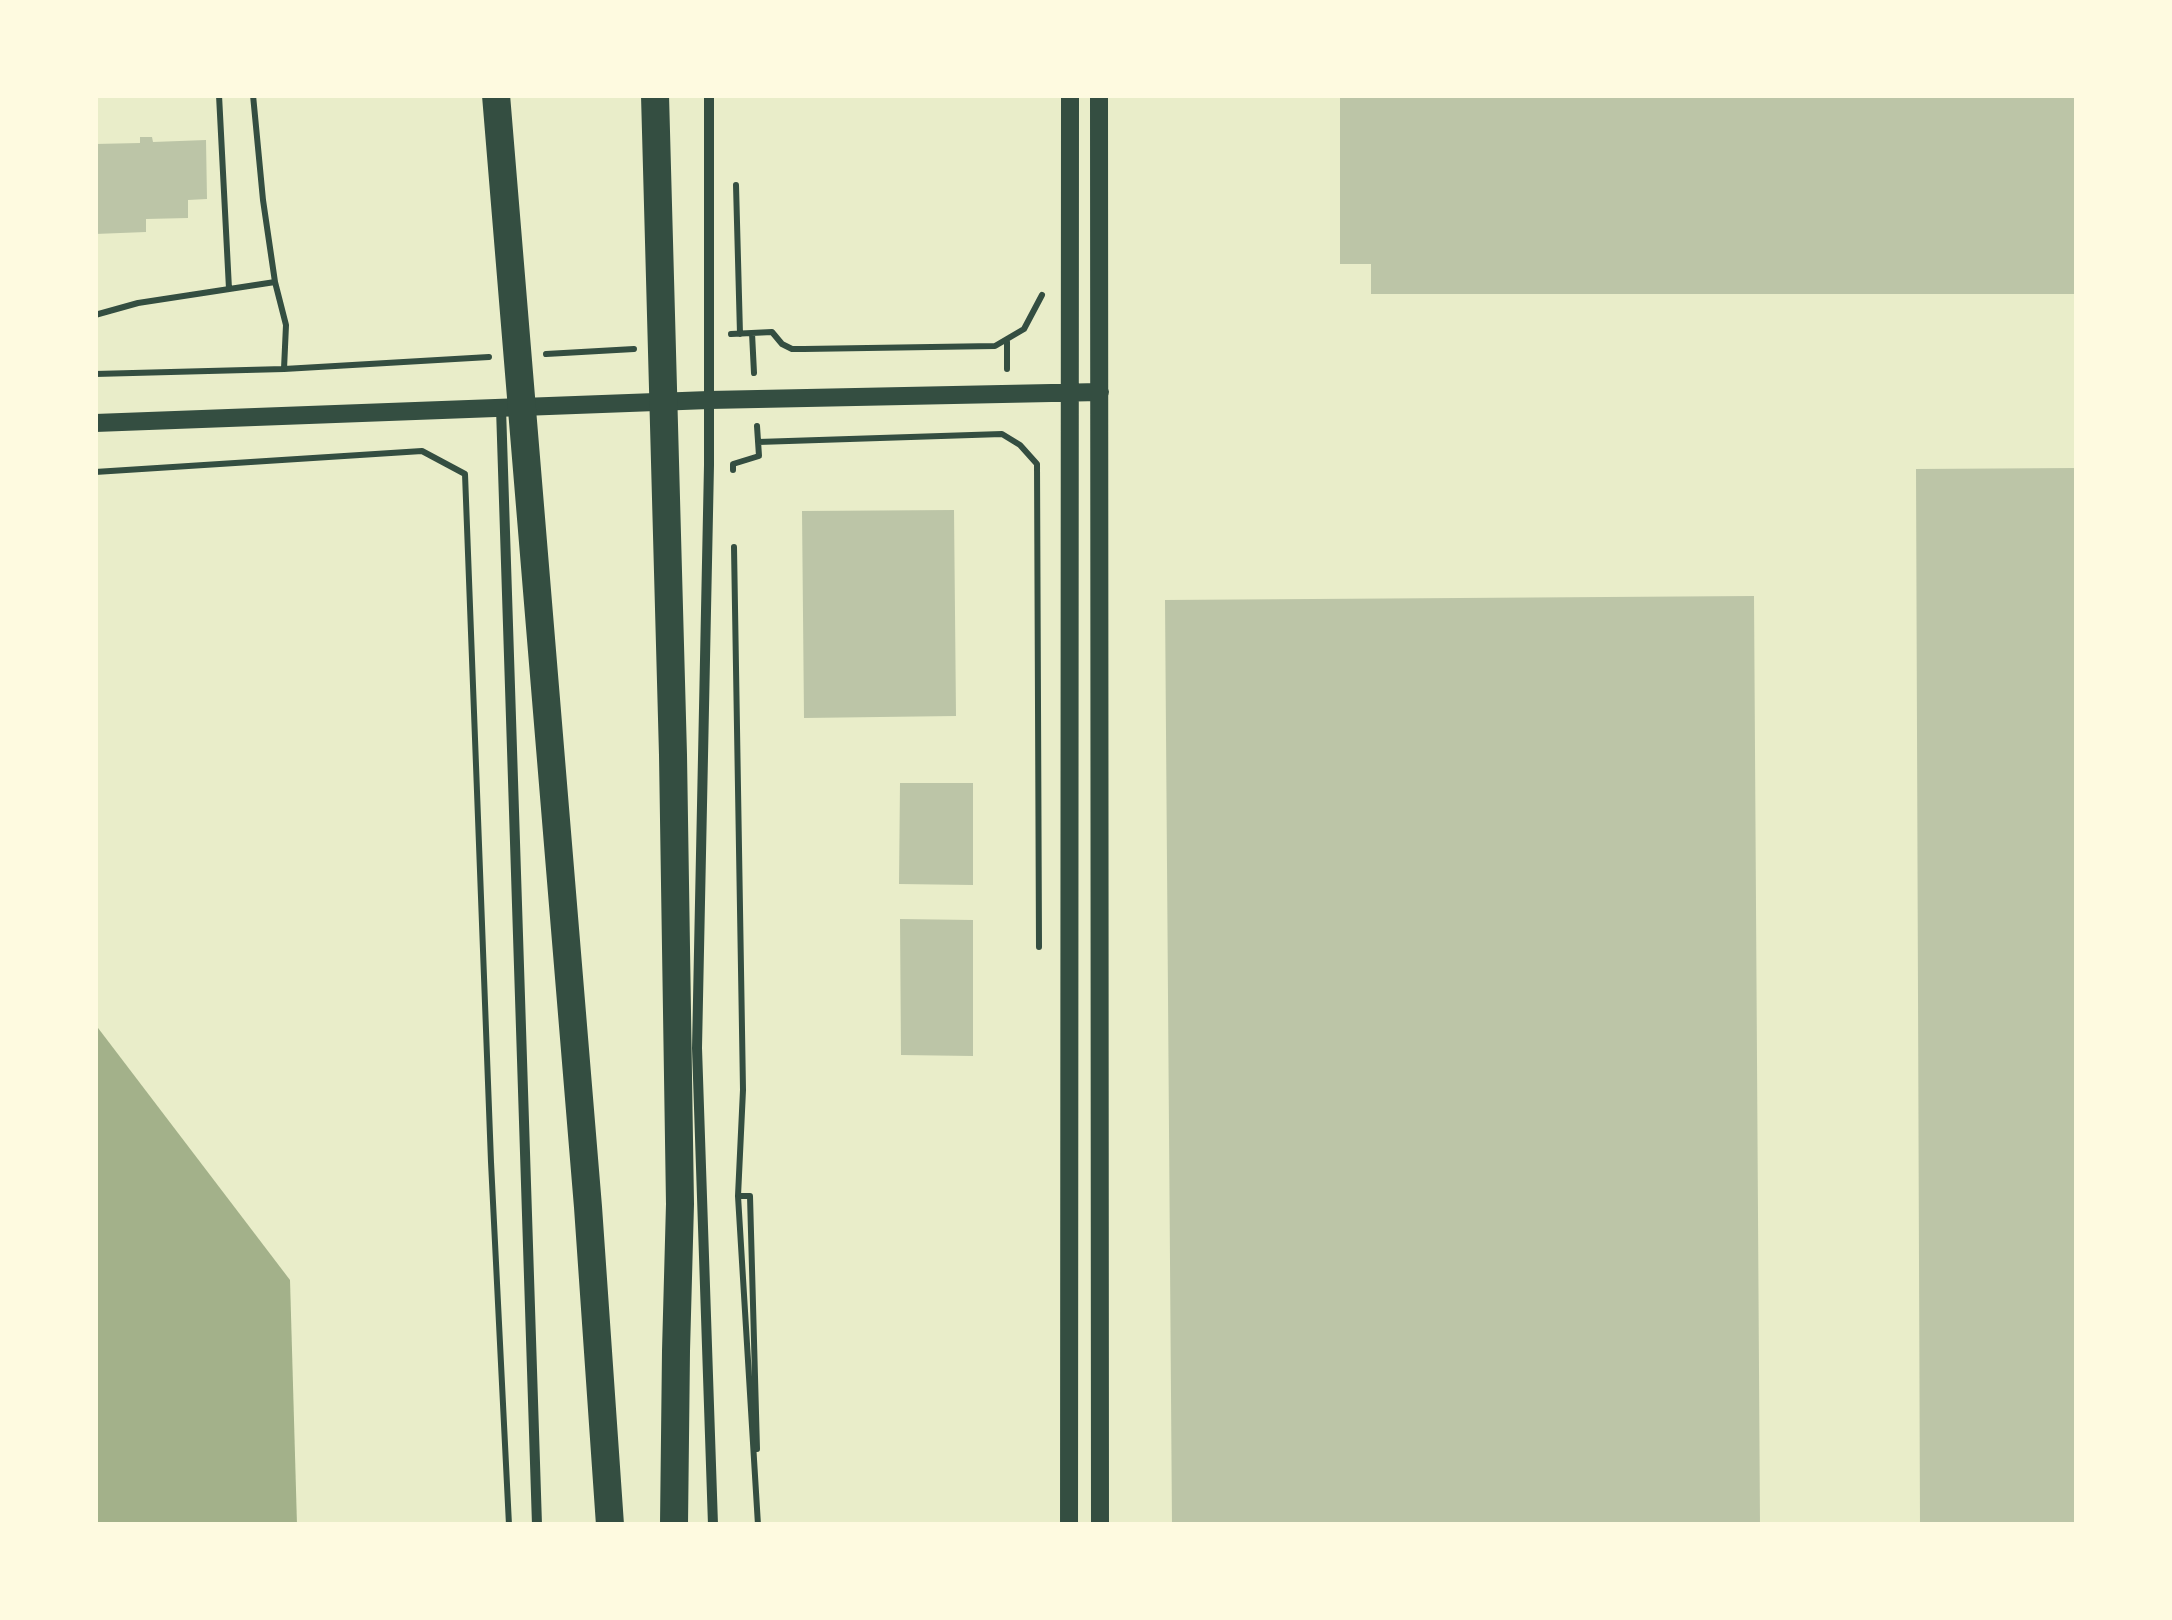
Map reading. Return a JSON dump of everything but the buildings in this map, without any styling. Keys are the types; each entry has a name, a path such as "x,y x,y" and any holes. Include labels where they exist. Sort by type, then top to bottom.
{"highway":[{"path":"496,95 584,1148 610,1525"},
{"path":"655,95 679,1146 674,1525"}],"street":[{"path":"709,95 709,400 697,1048 713,1525"},
{"path":"1069,1525 1070,95"},
{"path":"1099,95 1100,1525"},
{"path":"95,424 709,400 1100,392"},
{"path":"501,408 537,1525"}],"path":[{"path":"219,95 229,289"},
{"path":"252,95 263,200 286,325 284,369"},
{"path":"736,174 740,334"},
{"path":"95,315 138,304 276,282"},
{"path":"708,335 772,332 792,349 999,345 1024,329 1043,290"},
{"path":"532,355 646,348"},
{"path":"95,374 284,369 494,357"},
{"path":"758,442 1002,434 1020,445 1036,464 1038,955"},
{"path":"95,472 422,451 466,474 508,1525"},
{"path":"733,464 733,484"},
{"path":"734,542 744,1090 741,1196 750,1196 758,1525"},
{"path":"491,1162 502,1161"}],"shaded area":[{"path":"95,1024 290,1280 297,1525 95,1525"}]}
